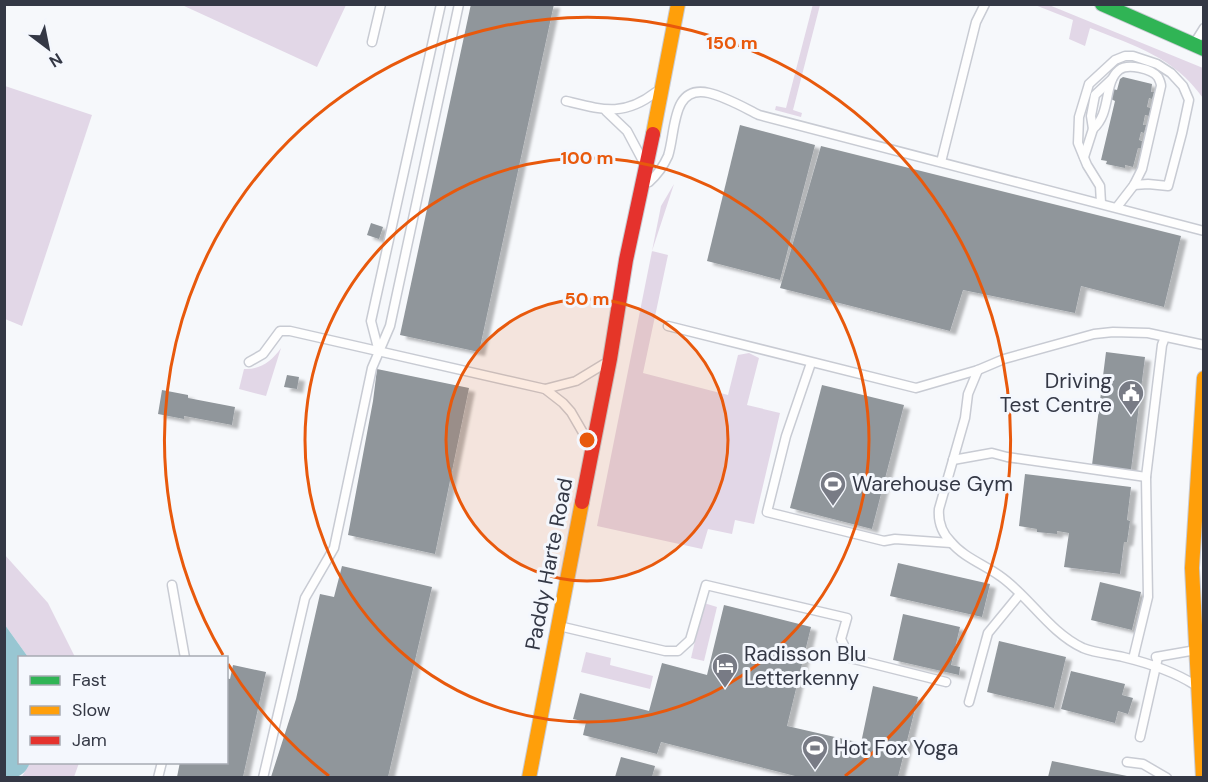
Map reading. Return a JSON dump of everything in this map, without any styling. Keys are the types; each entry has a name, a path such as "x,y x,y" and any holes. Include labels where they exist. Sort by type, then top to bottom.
{"main road":[{"name":"Paddy Harte Road","path":"529,777 610,360 626,260 645,178 678,4"},
{"path":"1102,4 1198,46"},
{"path":"1203,378 1201,454 1192,568 1199,628 1196,650 1203,768"}],"lane":[{"path":"372,42 381,4"},
{"path":"379,352 371,321 441,4"},
{"path":"263,777 305,598 334,548 372,368 390,326 459,4"},
{"path":"941,162 976,22 985,4"},
{"path":"1198,46 1203,28"},
{"path":"1101,203 1100,186 1078,143 1079,117 1089,84 1115,60 1125,56 1133,56 1158,64 1171,73 1183,86 1189,100 1168,186 1149,183 1134,185"},
{"path":"1084,157 1093,129 1102,121 1112,79 1120,69 1129,66 1153,73 1159,78 1161,86 1142,169 1134,185 1117,207"},
{"path":"566,101 606,111 633,106 646,99 664,84"},
{"path":"606,111 627,131 642,159 645,178 654,177 667,158 680,103 683,98 695,91 718,96 759,115 1203,231"},
{"path":"668,326 916,387 1094,334 1148,333 1203,345"},
{"path":"249,362 263,354 280,331 290,331 545,389 571,412 592,452"},
{"path":"1135,660 1148,597 1146,477 1162,345 1165,337"},
{"path":"545,389 576,381 591,374 610,360"},
{"path":"811,363 786,436 767,512 884,541 895,539 951,543"},
{"path":"978,370 968,394 965,418 939,517 941,526 951,543 999,575 1072,642 1084,648 1156,667 1183,677 1198,686"},
{"path":"953,460 992,453 1146,477"},
{"path":"172,585 185,656"},
{"path":"558,626 665,651 678,651 690,640 706,585 847,618 841,639 850,658 946,682"},
{"path":"969,702 988,633 1020,594"},
{"path":"1135,660 1196,650"},
{"path":"1140,737 1158,657"},
{"path":"1127,762 1143,764 1167,777"}],"shaded area":[{"path":"813,4 820,5 793,110 802,113 801,117 775,110 776,106 786,108"},
{"path":"182,5 346,5 317,67"},
{"path":"1035,5 1049,5 1203,68 1203,98 1179,72 1152,54 1090,28 1085,46 1069,39 1073,20"},
{"path":"5,86 92,115 22,326 5,319"},
{"path":"674,184 652,251 661,206"},
{"path":"652,251 668,255 643,373 728,395 738,355 749,353 759,358 747,405 780,413 754,524 735,520 732,534 708,529 702,549 597,526"},
{"path":"281,348 266,396 239,389 244,369 265,364"},
{"path":"4,554 48,603 74,656 27,656 5,625"},
{"path":"704,603 717,607 704,661 691,658"},
{"path":"586,652 611,658 610,665 653,676 650,689 581,672"},
{"path":"29,764 79,764 74,777 21,778"}],"water":[{"path":"5,625 27,656 18,656 18,764 29,764 20,775 5,777"}],"building":[{"path":"471,4 554,4 479,352 400,335"},
{"path":"1123,77 1152,84 1151,92 1154,92 1152,99 1149,98 1147,107 1151,108 1149,116 1145,115 1143,125 1146,125 1139,140 1142,141 1141,148 1138,148 1133,167 1125,165 1125,168 1106,164 1107,161 1101,160 1115,101 1111,99 1113,89 1117,90 1120,79"},
{"path":"740,125 815,145 780,280 707,261"},
{"path":"821,146 1181,236 1164,307 1081,286 1075,313 963,290 950,331 780,288"},
{"path":"371,223 383,227 379,239 367,235"},
{"path":"1106,352 1145,357 1131,470 1092,465"},
{"path":"377,369 469,388 435,554 348,535"},
{"path":"287,375 299,377 297,389 284,387"},
{"path":"822,385 904,405 872,529 790,508"},
{"path":"162,390 188,395 188,398 235,407 232,425 184,416 184,419 158,414"},
{"path":"1025,474 1131,487 1127,520 1130,521 1127,542 1124,542 1120,574 1064,567 1069,533 1037,532 1037,529 1019,526"},
{"path":"898,563 990,584 982,617 890,596"},
{"path":"342,566 432,587 388,777 271,777 296,699 320,594 334,597"},
{"path":"1100,582 1141,592 1132,630 1091,620"},
{"name":"Radisson Blu Letterkenny","path":"724,605 811,627 787,726 861,743 873,686 918,697 898,777 799,777 661,742 657,754 583,735 586,722 573,719 580,693 649,711 662,663 707,675"},
{"path":"903,614 960,627 951,665 960,667 959,675 893,660"},
{"path":"999,641 1066,657 1054,708 987,692"},
{"path":"233,665 266,672 243,777 177,777 180,764 228,764 228,678 230,679"},
{"path":"1071,671 1125,684 1122,695 1133,698 1128,714 1118,711 1115,723 1061,709"},
{"path":"621,757 655,766 652,777 615,777"},
{"path":"1052,761 1127,776 1127,777 1048,777"}],"traffic: fast":[{"path":"1102,4 1204,49"}],"traffic: slow":[{"path":"653,134 678,4"},
{"path":"1203,778 1192,568 1204,378"},
{"path":"529,778 582,502"}],"traffic: jam":[{"path":"582,502 610,359 626,260 653,134"}],"place":[{"name":"Driving Test Centre","path":"1131,416"},
{"name":"Warehouse Gym","path":"833,507"},
{"name":"Radisson Blu Letterkenny","path":"725,689"},
{"name":"Hot Fox Yoga","path":"815,771"}]}
